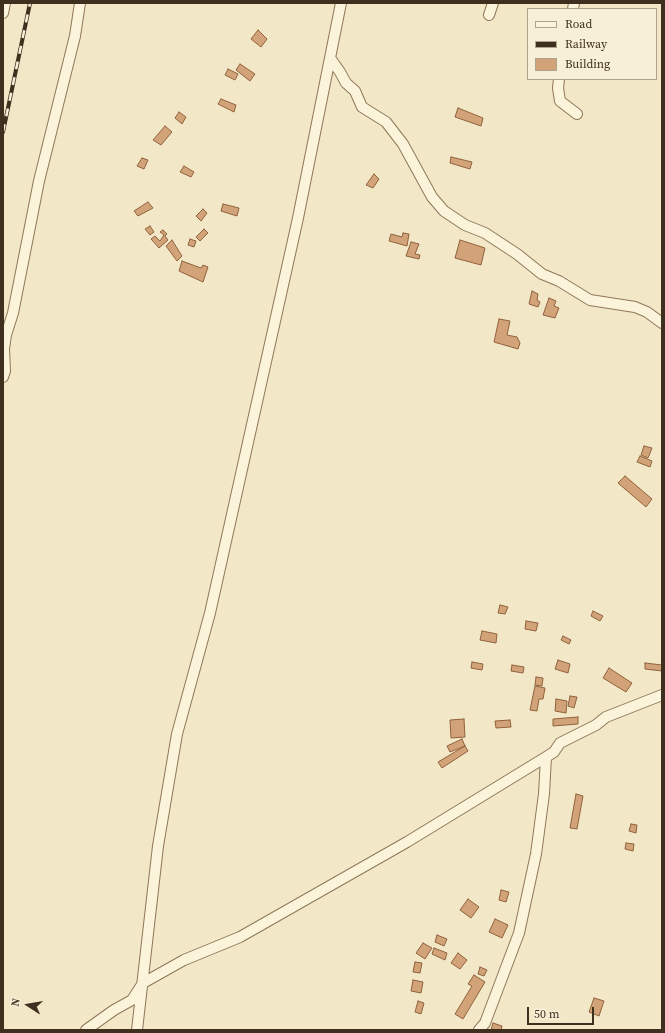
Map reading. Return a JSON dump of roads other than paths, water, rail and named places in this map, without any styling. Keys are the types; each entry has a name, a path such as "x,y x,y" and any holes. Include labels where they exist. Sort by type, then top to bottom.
{"street":[{"path":"3,13 5,3"},
{"path":"3,377 5,371 4,349 6,334 13,313 39,181 75,36 80,3"},
{"path":"137,1030 158,846 177,734 210,613 298,218 341,3"},
{"path":"489,15 493,3"},
{"path":"330,58 346,83 355,91 362,107 386,122 403,144 432,197 444,211 465,224 485,233 517,254 542,274 560,281 590,300 635,307 647,312 662,323"},
{"path":"559,80 558,88 560,101 577,114"},
{"path":"86,1030 114,1010 132,1000 143,983 184,960 247,933 407,842 554,752 560,743 596,725 606,717 662,695"},
{"path":"479,1030 485,1023 519,933 536,854 544,794 546,757"}],"railway":[{"path":"3,132 30,3"}]}
